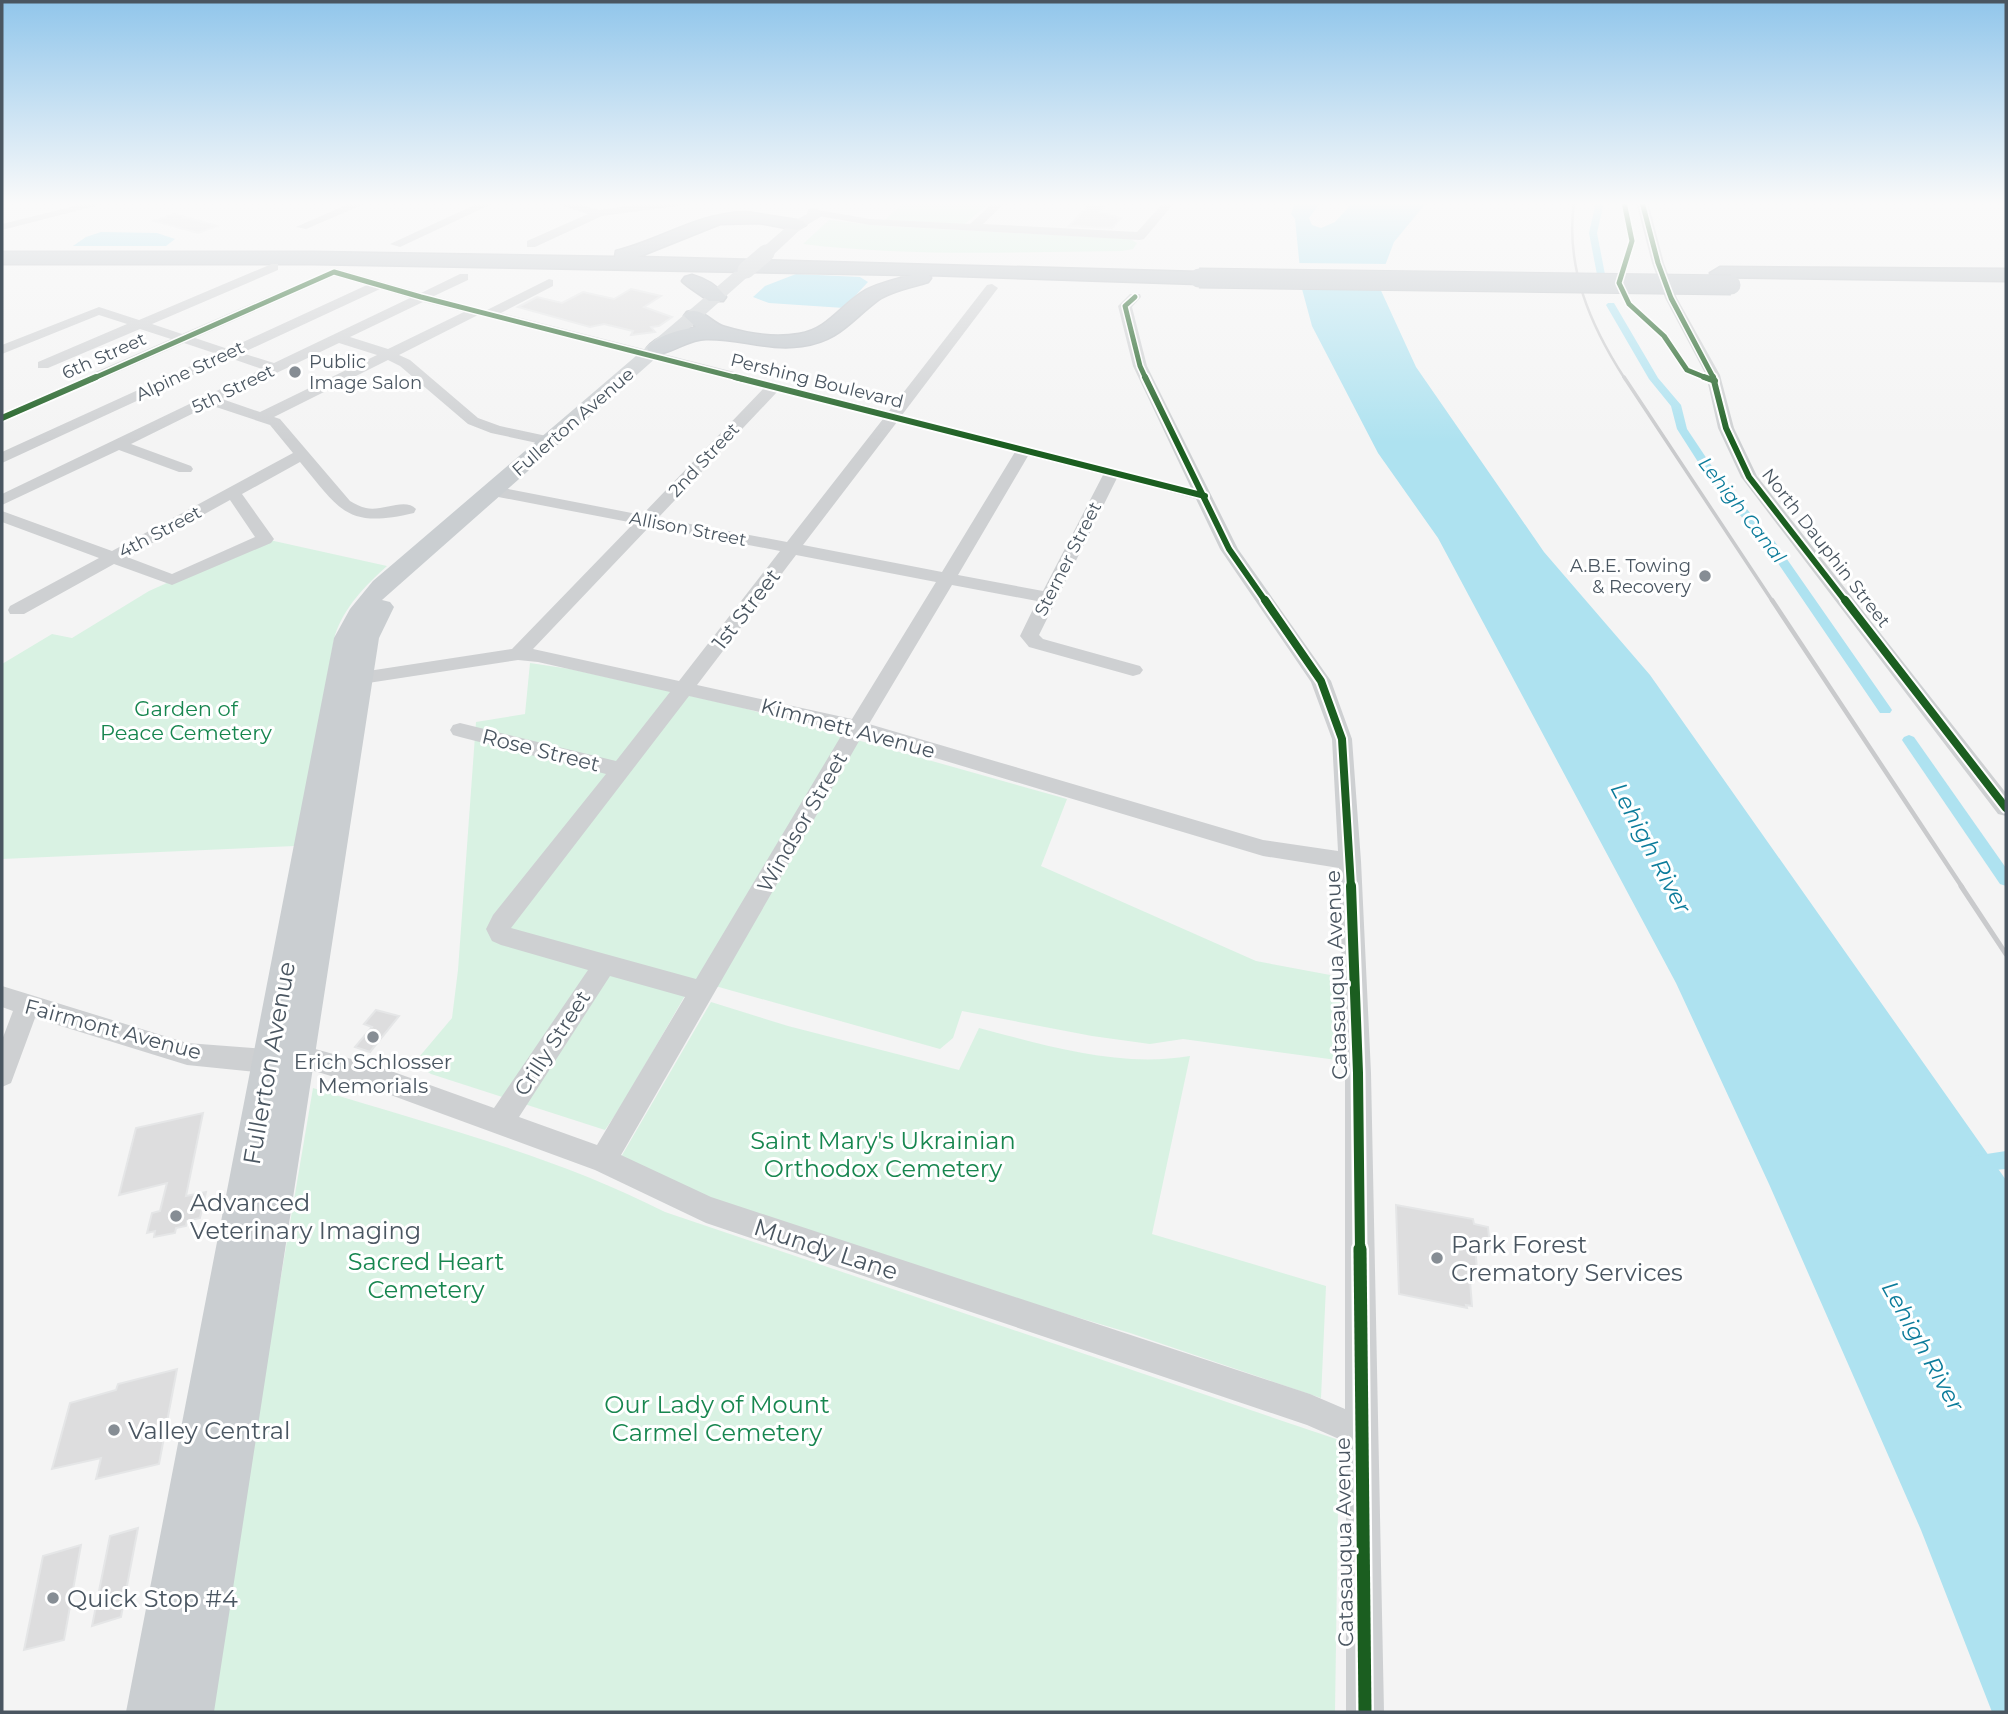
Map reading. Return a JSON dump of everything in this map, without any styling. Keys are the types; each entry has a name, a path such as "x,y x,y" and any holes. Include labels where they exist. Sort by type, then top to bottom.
{"highway":[{"path":"695,282 722,291"},
{"path":"654,351 683,335 704,332 769,342 810,339 830,331 865,299 891,286 908,282"},
{"path":"1893,282 2006,284"},
{"path":"694,316 709,328 724,334"}],"main road":[{"name":"Fullerton Avenue","path":"151,1712 282,1058 350,680 374,621 412,562 733,282"},
{"name":"Fullerton Avenue","path":"188,1712 282,1058"}],"street":[{"path":"43,365 239,282"},
{"name":"6th Street","path":"2,418 311,282"},
{"name":"Pershing Boulevard","path":"368,282 483,313 654,351 774,387 1205,496"},
{"name":"5th Street","path":"2,500 453,282"},
{"name":"1st Street","path":"498,929 500,922 894,417 988,282"},
{"name":"North Dauphin Street","path":"1665,282 1709,367 1726,428 1749,477 2006,808"},
{"path":"261,417 549,283"},
{"name":"Alpine Street","path":"2,458 378,285"},
{"name":"Catasauqua Avenue","path":"1135,297 1125,306 1140,366 1229,549 1321,681 1342,739 1350,861 1358,1073 1365,1712"},
{"path":"2,350 99,311 274,368"},
{"path":"337,338 390,355 418,371 473,421 503,432 551,440"},
{"name":"2nd Street","path":"518,654 774,387"},
{"path":"209,400 275,422 344,505 362,513 376,514 408,509"},
{"path":"118,444 185,469"},
{"name":"Windsor Street","path":"603,1160 857,727 1024,450"},
{"name":"4th Street","path":"17,610 303,454"},
{"name":"Sterner Street","path":"1112,472 1028,636 1036,643 1133,670"},
{"name":"Allison Street","path":"493,491 1049,598"},
{"path":"2,516 172,580 265,539 233,492"},
{"name":"Kimmett Avenue","path":"350,680 518,654 601,668 857,727 1263,848 1350,861"},
{"name":"Rose Street","path":"460,730 621,769"},
{"name":"Crilly Street","path":"498,929 501,934 510,938 703,992"},
{"name":"Crilly Street","path":"500,1123 605,964"},
{"name":"Fairmont Avenue","path":"2,997 187,1054 282,1058"},
{"path":"2,1074 27,1006"},
{"name":"Mundy Lane","path":"282,1058 377,1078 603,1160 706,1209 1272,1397 1360,1432"}],"green space":[{"name":"Garden of Peace Cemetery","path":"265,539 387,566 356,597 335,635 295,846 2,859 2,664 52,634 72,638 149,591"},
{"path":"530,663 570,669 740,707 1067,799 1041,866 1256,961 1341,977 1344,1061 1183,1039 1150,1044 1092,1036 962,1011 953,1038 940,1049 694,980 605,1130 431,1074 414,1063 452,1018 458,970 476,722 525,714"},
{"name":"Saint Mary's Ukrainian Orthodox Cemetery","path":"711,1002 788,1026 959,1070 979,1028 1057,1048 1110,1057 1163,1059 1190,1056 1152,1234 1326,1286 1321,1398 1130,1333 764,1224 621,1157"},
{"path":"313,1088 536,1157 665,1212 1339,1440 1335,1712 207,1712"}],"water":[{"path":"775,282 868,282 844,308 769,303 753,297 765,286"},
{"name":"Lehigh River","path":"1301,282 1379,282 1416,367 1544,552 1650,675 2006,1180 2006,1712 1992,1712 1921,1530 1769,1184 1676,983 1438,538 1378,453 1312,326"}],"building":[{"path":"631,289 661,296 644,307 672,317 659,326 651,327 655,332 631,335 633,331 604,324 590,327 518,307 537,297 562,303 583,292 614,299"},
{"name":"Erich Schlosser Memorials","path":"376,1010 399,1016 370,1052 355,1047 372,1027 364,1024"},
{"path":"203,1113 186,1196 206,1192 200,1218 187,1221 186,1226 176,1228 175,1233 154,1237 155,1231 147,1233 152,1213 160,1211 167,1183 119,1195 136,1128"},
{"name":"Park Forest Crematory Services","path":"1396,1205 1473,1219 1474,1224 1488,1227 1490,1248 1475,1245 1477,1270 1469,1268 1472,1306 1466,1305 1467,1308 1399,1294"},
{"name":"Valley Central","path":"177,1369 159,1464 96,1479 101,1458 52,1469 70,1403 116,1390 118,1384"},
{"path":"138,1528 121,1617 92,1626 110,1536"},
{"name":"Quick Stop #4","path":"81,1545 64,1640 24,1650 43,1556"}],"waterway":[{"name":"Lehigh Canal","path":"1602,282 1604,290"},
{"name":"Lehigh Canal","path":"1611,305 1654,379 1676,405 1682,429 1713,476 1771,545 1885,710"},
{"name":"Lehigh Canal","path":"1909,740 2006,880"},
{"name":"Lehigh Canal","path":"1974,1163 2006,1160"}],"railway":[{"path":"1580,282 1601,338 1625,379"},
{"path":"1624,377 1773,602"},
{"path":"1772,600 1962,887"},
{"path":"1961,886 2006,954"}],"cycle path":[{"path":"2,418 311,282"},
{"path":"369,282 1205,496"},
{"path":"1619,282 1629,304 1664,336 1687,370 1715,381"},
{"path":"1665,282 1713,375 1726,428 1749,477 2006,808"},
{"path":"1135,297 1125,306 1140,366 1229,549 1321,681 1342,739 1350,861 1358,1073 1365,1712"}],"place":[{"name":"Public Image Salon","path":"295,372"},
{"name":"A.B.E. Towing & Recovery","path":"1705,576"},
{"name":"Erich Schlosser Memorials","path":"373,1037"},
{"name":"Advanced Veterinary Imaging","path":"176,1216"},
{"name":"Park Forest Crematory Services","path":"1437,1258"},
{"name":"Valley Central","path":"114,1430"},
{"name":"Quick Stop #4","path":"53,1598"}],"park label":[{"name":"Sacred Heart Cemetery","path":"426,1275"},
{"name":"Our Lady of Mount Carmel Cemetery","path":"717,1418"}]}
